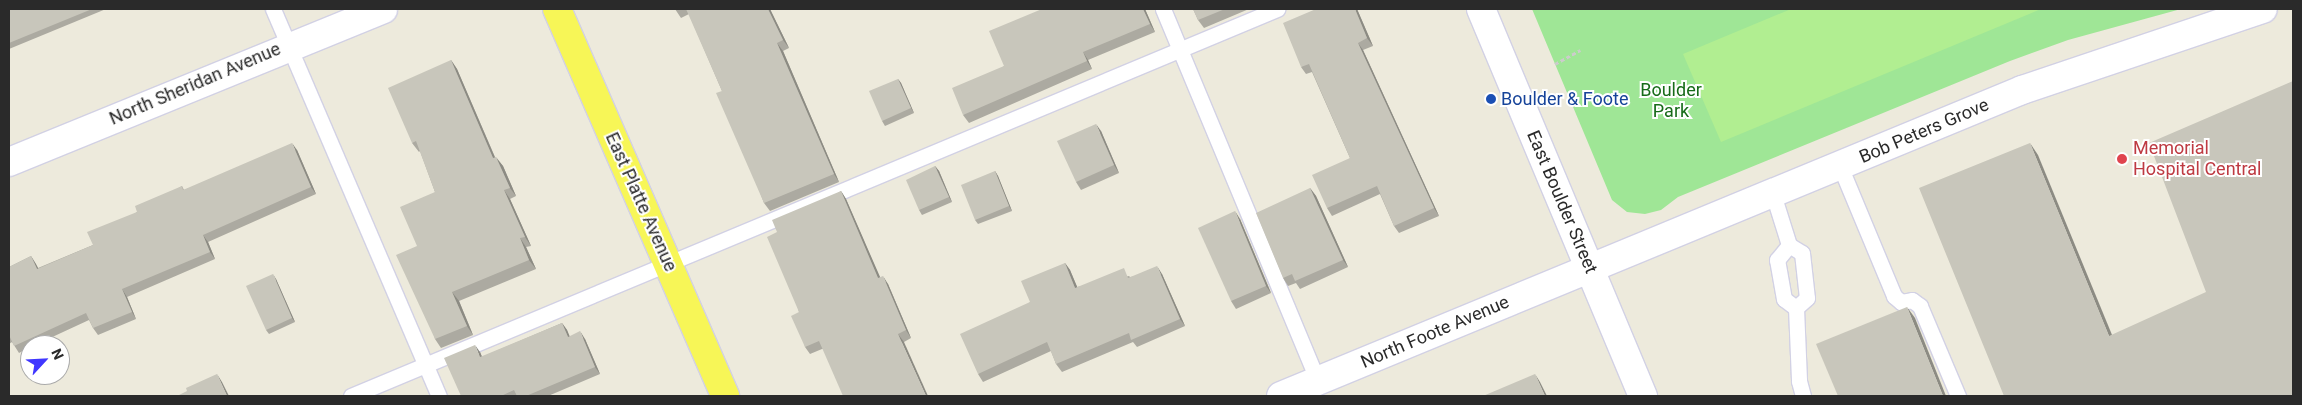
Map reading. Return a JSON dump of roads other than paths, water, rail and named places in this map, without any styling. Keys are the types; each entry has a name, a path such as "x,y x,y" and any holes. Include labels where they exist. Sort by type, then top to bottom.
{"main road":[{"name":"East Platte Avenue","path":"556,9 725,396"}],"street":[{"name":"North Sheridan Avenue","path":"9,162 288,46 383,9"},
{"name":"East Boulder Street","path":"1481,9 1643,396"},
{"name":"Bob Peters Grove","path":"1589,267 1773,194 2022,90 2263,9"},
{"name":"North Foote Avenue","path":"1281,396 1589,267"}],"lane":[{"path":"273,9 439,396"},
{"path":"1163,9 1318,381"},
{"path":"351,396 1277,9"},
{"path":"1840,166 1894,296 1901,302 1912,300 1920,306 1958,396"},
{"path":"1773,194 1789,245 1802,253 1806,298 1796,308 1798,380 1803,396"},
{"path":"1789,245 1777,260 1784,299 1796,308"}],"place":[{"name":"Boulder & Foote","path":"1491,99"},
{"name":"Memorial Hospital Central","path":"2122,159"}],"park label":[{"name":"Boulder Park","path":"1671,101"}]}
